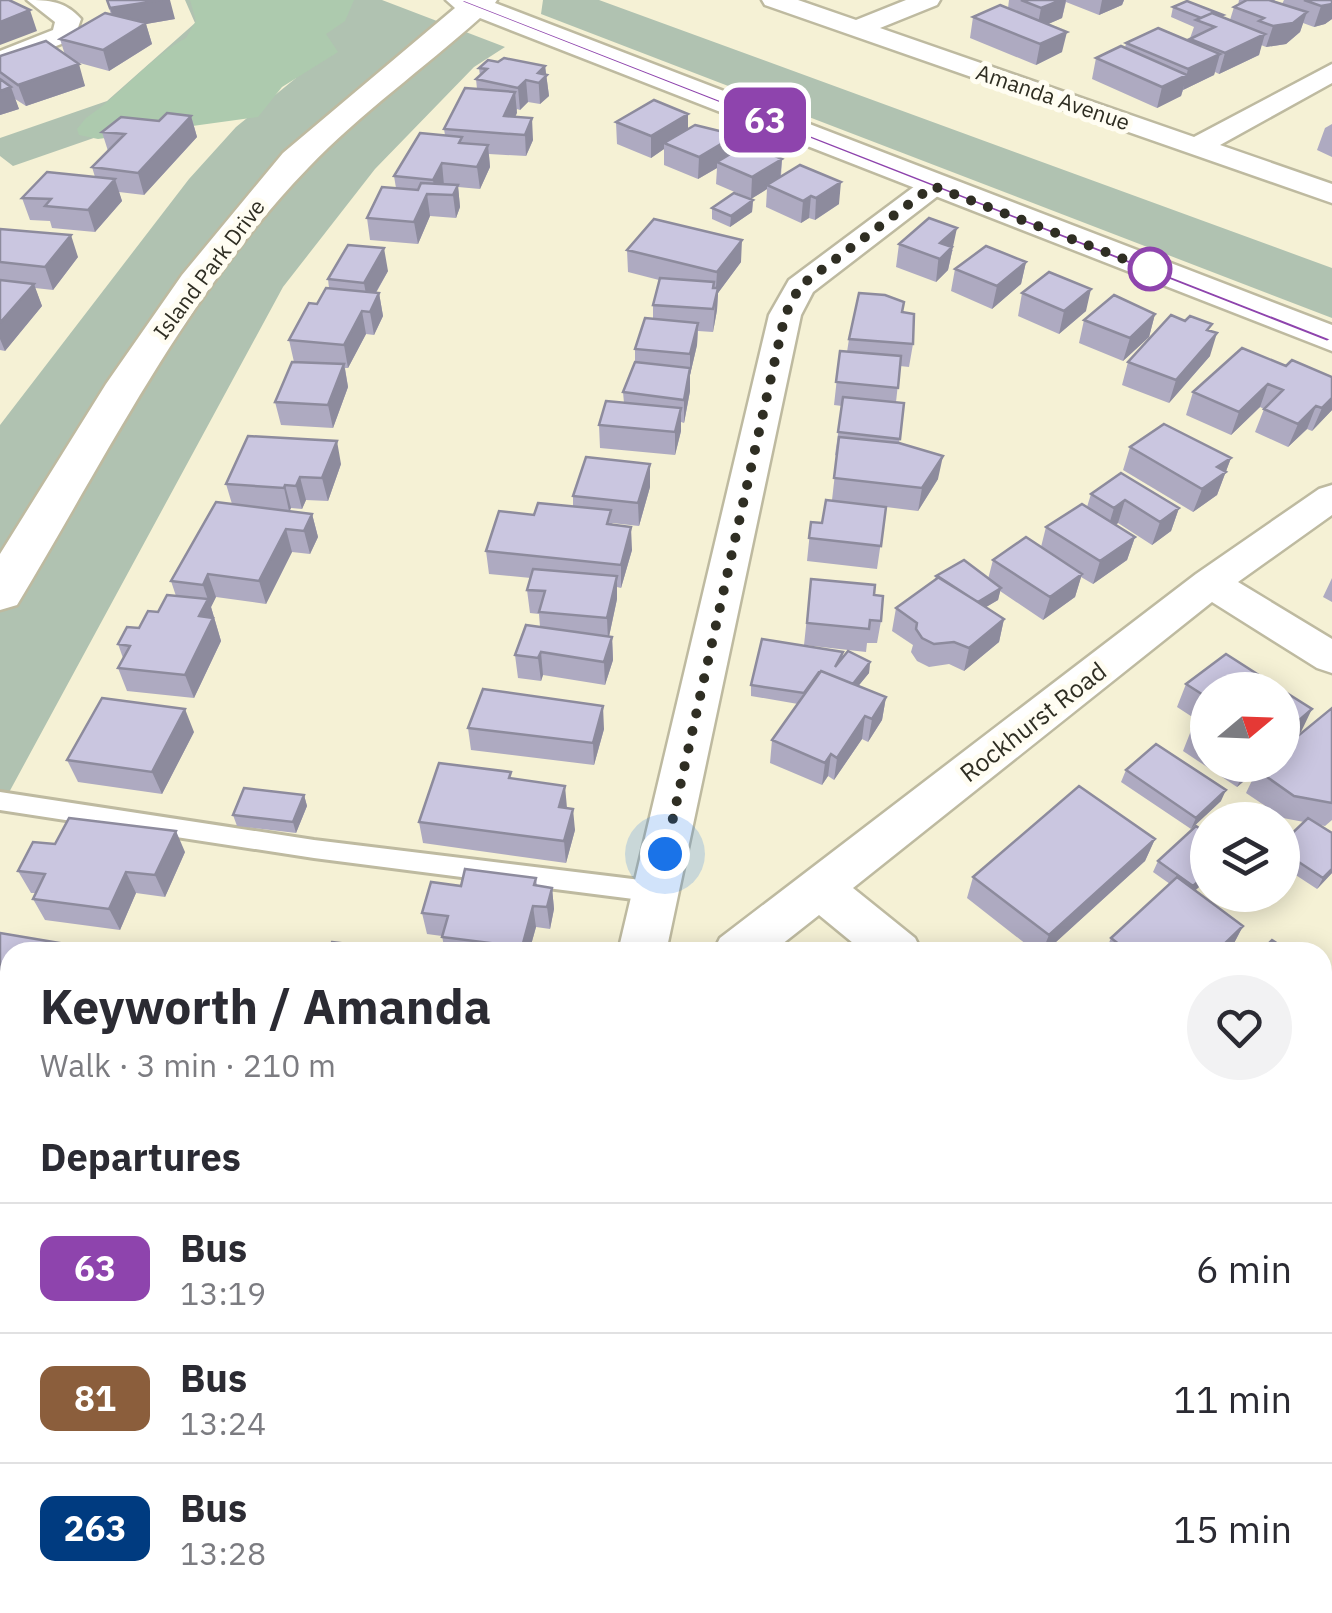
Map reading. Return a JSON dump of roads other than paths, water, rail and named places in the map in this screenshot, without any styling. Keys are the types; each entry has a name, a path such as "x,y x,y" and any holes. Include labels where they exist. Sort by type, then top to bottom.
{"main road":[{"path":"473,2 933,186 1332,338"},
{"name":"Island Park Drive","path":"0,593 162,329 270,187 349,107 473,2"}],"street":[{"path":"0,60 65,34 68,19 40,0"},
{"name":"Amanda Avenue","path":"774,0 1332,194"},
{"path":"856,29 928,0"},
{"path":"1196,147 1332,72"},
{"path":"644,942 785,315 800,286 933,186"},
{"name":"Rockhurst Road","path":"750,942 1210,584 1332,497"},
{"path":"1210,584 1332,658"},
{"path":"820,888 886,942"}],"lane":[{"path":"0,801 314,849 657,892"}]}
